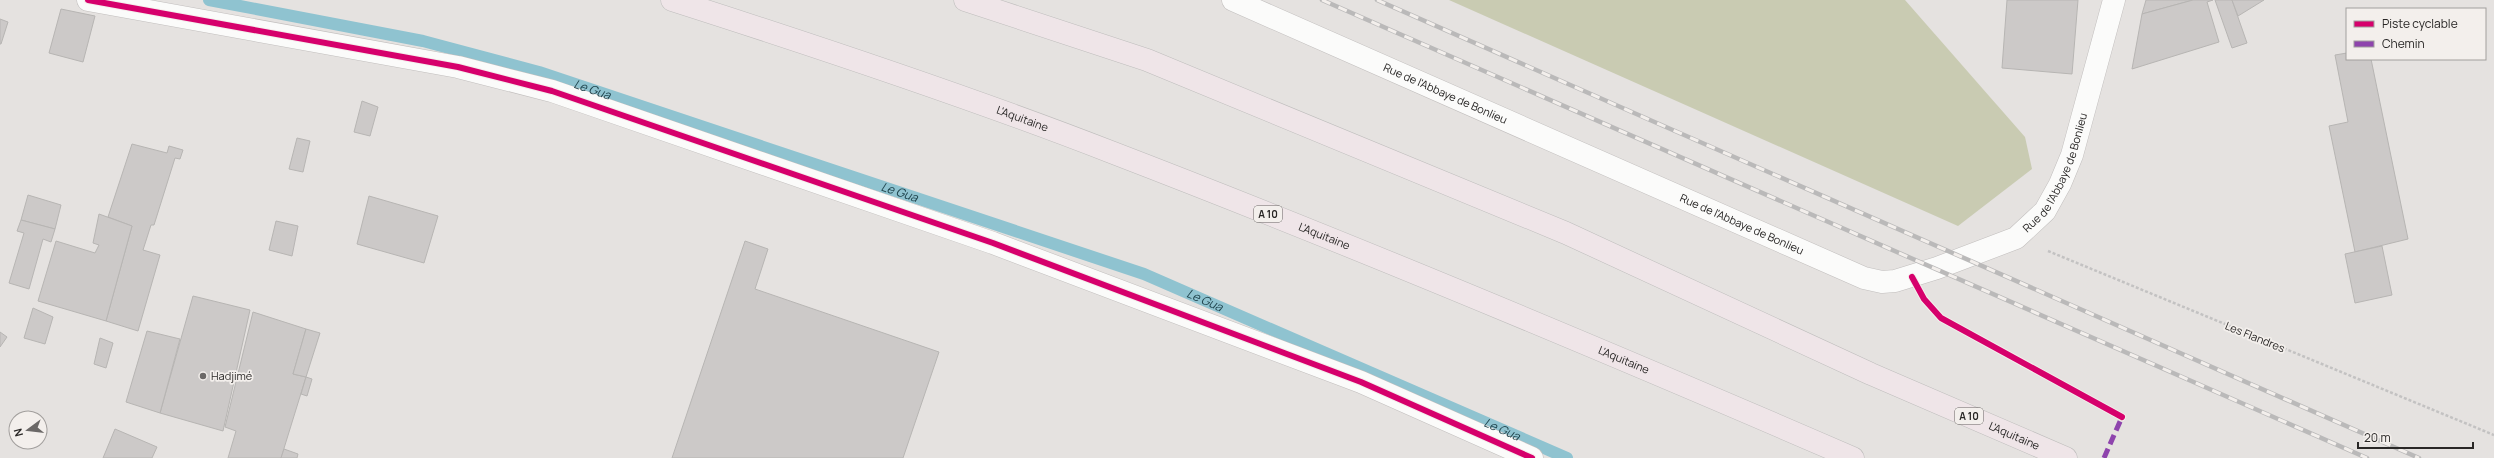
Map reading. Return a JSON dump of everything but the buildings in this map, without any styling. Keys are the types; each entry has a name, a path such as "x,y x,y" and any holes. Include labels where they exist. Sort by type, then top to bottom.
{"highway":[{"name":"L'Aquitaine","path":"672,0 844,56 1110,151 1528,318 1853,458"},
{"name":"L'Aquitaine","path":"965,0 1146,60 1559,230 1871,374 2066,458"}],"street":[{"path":"88,0 458,68 552,91 993,243 1361,382 1532,458"},
{"name":"Rue de l'Abbaye de Bonlieu","path":"1233,0 1864,278 1882,282 1912,277 2016,238 2045,211 2060,184 2072,155 2114,0"}],"green space":[{"path":"1449,0 1905,0 2025,137 2032,169 1958,226"}],"waterway":[{"name":"Le Gua","path":"209,0 423,41 539,72 1144,274 1567,458"}],"railway":[{"path":"1322,0 2367,458"},
{"path":"1377,0 2419,458"}],"marked path":[{"path":"2104,458 2122,417 2119,415"}],"cycle path":[{"path":"88,0 458,67 552,91 993,243 1361,382 1532,458"},
{"path":"1912,277 1924,299 1941,318 2122,417"}],"place":[{"name":"Hadjimé","path":"203,376"}]}
